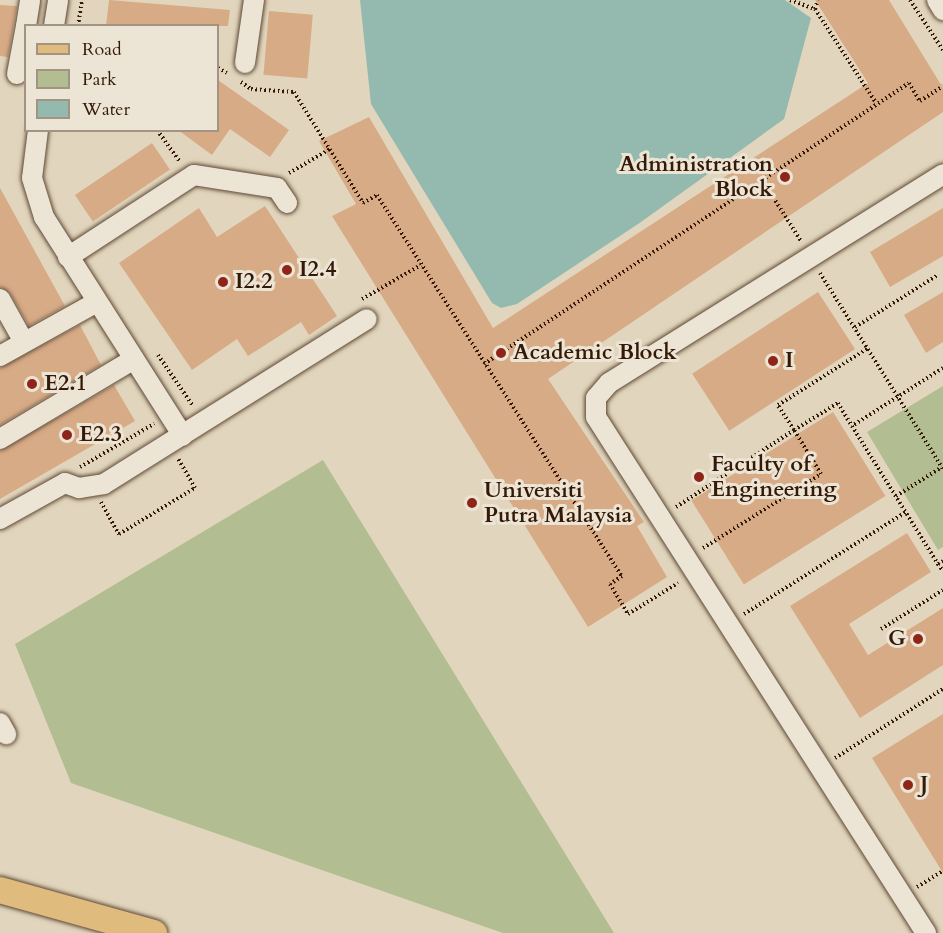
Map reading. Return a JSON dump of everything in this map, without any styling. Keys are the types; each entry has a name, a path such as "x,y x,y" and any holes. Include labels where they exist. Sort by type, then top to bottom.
{"main road":[{"path":"0,890 154,933"}],"lane":[{"path":"26,24 30,0"},
{"path":"54,24 58,0"},
{"path":"245,63 254,0"},
{"path":"937,0 943,10"},
{"path":"14,73 24,34"},
{"path":"38,132 32,178 44,217 183,436"},
{"path":"926,933 596,417 596,398 609,383 943,174"},
{"path":"68,257 194,175 277,188 287,203"},
{"path":"0,299 24,342"},
{"path":"0,356 97,302"},
{"path":"0,519 65,483 79,488 105,484 367,320"},
{"path":"0,439 134,359"}],"path":[{"path":"78,24 82,0"},
{"path":"790,0 816,9 876,104"},
{"path":"816,9 818,0"},
{"path":"910,0 943,50"},
{"path":"484,364 761,178 909,83 920,101 943,86"},
{"path":"251,89 294,93 363,203 377,195 622,576 610,584"},
{"path":"158,132 185,170"},
{"path":"761,178 943,468 896,496"},
{"path":"380,289 421,265"},
{"path":"855,327 938,275"},
{"path":"150,343 198,414"},
{"path":"790,494 821,474 778,405 868,348"},
{"path":"852,426 943,368"},
{"path":"681,513 675,505 838,403 906,512 941,563 943,572"},
{"path":"743,614 906,512"},
{"path":"697,540 702,549"},
{"path":"881,629 943,590"},
{"path":"833,759 943,689"},
{"path":"914,889 943,871"}],"green space":[{"path":"943,386 943,547 938,550 867,432"},
{"path":"323,460 614,933 503,933 71,783 15,644"}],"water":[{"path":"360,0 785,0 811,18 784,119 641,222 517,304 501,308 492,303 371,104"}],"building":[{"path":"109,0 230,10 228,26 219,26 219,24 106,24"},
{"path":"815,0 889,0 943,88 943,112 548,379 644,522 637,526 667,577 588,627 332,216 356,204 319,141 369,117 493,328 868,83"},
{"path":"0,5 17,6 8,57 0,56"},
{"path":"269,11 313,15 307,79 263,75"},
{"path":"219,81 289,130 270,157 230,129 212,155 181,132 219,132"},
{"path":"152,143 170,170 93,222 75,195"},
{"path":"0,188 65,306 29,326 10,293 0,287"},
{"path":"265,206 337,316 309,335 301,322 248,356 237,339 192,370 119,263 199,208 217,237"},
{"path":"943,208 943,256 890,287 870,252"},
{"name":"I","path":"818,292 855,349 729,431 692,374"},
{"path":"943,292 943,342 926,353 904,315"},
{"name":"E2.1","path":"80,325 101,365 0,425 0,368"},
{"name":"E2.3","path":"114,385 135,421 0,499 0,451"},
{"path":"833,412 885,496 744,584 691,500"},
{"name":"G","path":"907,533 931,572 849,624 868,655 943,608 943,665 860,718 790,606"},
{"name":"J","path":"943,714 943,873 872,758"}],"place":[{"name":"Administration Block","path":"785,177"},
{"name":"I2.4","path":"287,270"},
{"name":"I2.2","path":"223,282"},
{"name":"Academic Block","path":"501,353"},
{"name":"I","path":"773,361"},
{"name":"E2.1","path":"32,384"},
{"name":"E2.3","path":"67,435"},
{"name":"Faculty of Engineering","path":"699,477"},
{"name":"Universiti Putra Malaysia","path":"472,503"},
{"name":"G","path":"918,639"},
{"name":"J","path":"908,785"}]}
